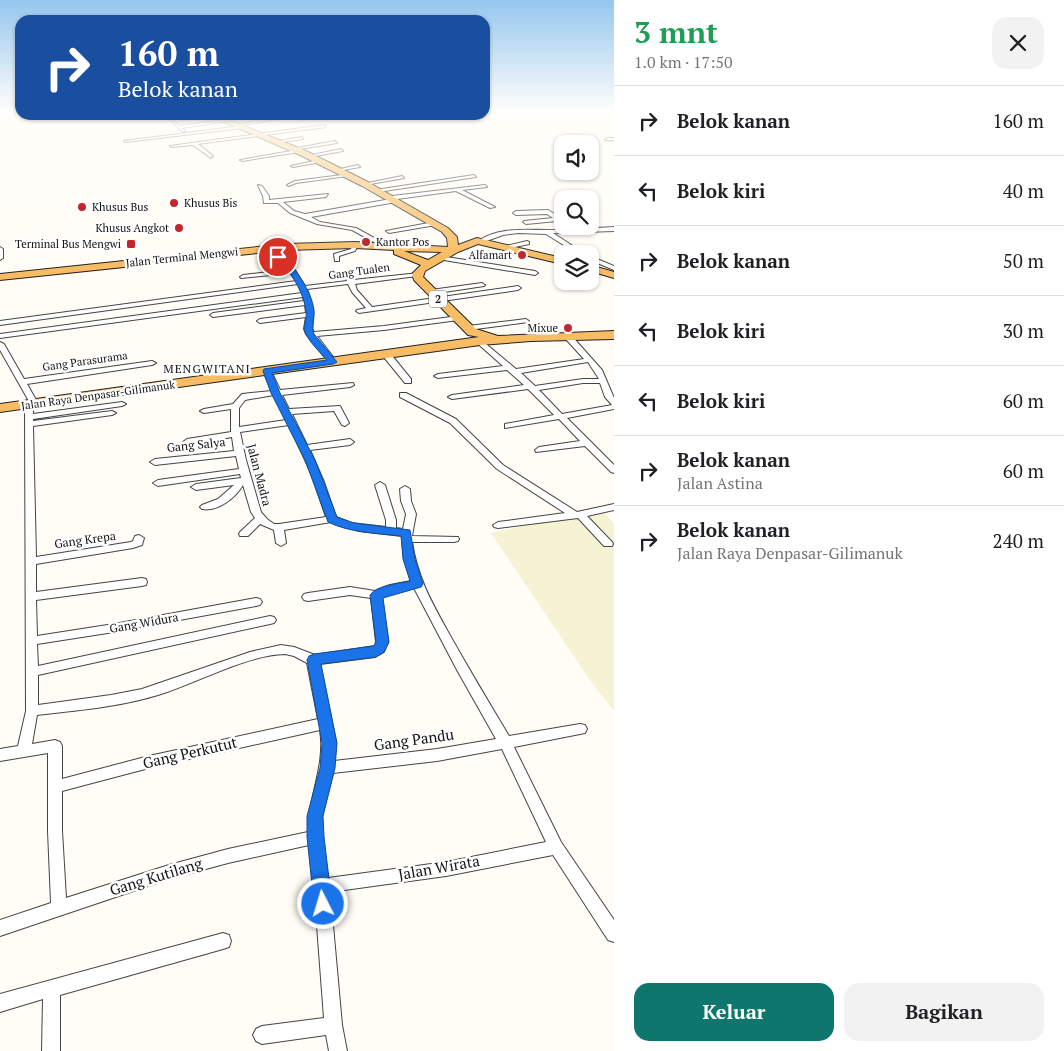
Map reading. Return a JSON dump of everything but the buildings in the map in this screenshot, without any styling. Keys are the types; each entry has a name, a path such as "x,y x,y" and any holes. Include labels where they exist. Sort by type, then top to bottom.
{"highway":[{"path":"317,160 378,190 445,230 554,260"},
{"path":"445,230 452,238 454,250"},
{"path":"417,274 428,264 454,250 468,243 481,241"},
{"name":"Jalan Terminal Mengwi","path":"0,278 270,249 386,246 454,250"},
{"name":"Jalan Terminal Mengwi","path":"270,249 308,252 354,247 394,250 428,264"},
{"path":"599,270 614,274"},
{"name":"2","path":"417,274 418,278 435,296 459,317 473,333"},
{"name":"Jalan Raya Denpasar-Gilimanuk","path":"0,408 31,413 267,371 462,344 473,333 501,339 614,335"}],"street":[{"path":"293,166 323,163"},
{"path":"306,167 323,163"},
{"path":"338,170 358,166"},
{"path":"437,173 448,179"},
{"path":"289,185 295,182 348,175"},
{"path":"378,190 474,176"},
{"path":"366,184 402,177"},
{"path":"260,186 266,196 266,202 326,195"},
{"path":"305,216 394,199 484,186"},
{"path":"456,190 492,207"},
{"path":"279,201 292,212 319,223 354,229 386,246"},
{"path":"544,208 554,215"},
{"path":"516,213 548,212 554,216"},
{"path":"526,222 554,220"},
{"path":"389,231 434,224"},
{"path":"599,230 614,228"},
{"path":"481,241 496,235 518,231 554,232"},
{"path":"547,232 568,245"},
{"path":"504,247 527,242"},
{"path":"337,260 336,255 350,252 354,247"},
{"path":"0,249 0,258"},
{"path":"270,249 293,271 304,292 311,314 308,329 310,334 333,362"},
{"path":"440,258 535,273"},
{"path":"599,262 614,268"},
{"path":"243,278 293,271"},
{"path":"348,274 353,282 354,291 371,310"},
{"name":"Gang Tualen","path":"304,292 353,282 417,274"},
{"path":"359,311 371,310 482,285"},
{"path":"435,296 518,288"},
{"path":"213,315 304,292"},
{"path":"0,323 304,292"},
{"path":"0,336 304,292"},
{"path":"260,321 311,314"},
{"path":"310,334 377,329 459,317"},
{"path":"473,333 526,321"},
{"path":"473,333 531,387 614,470"},
{"path":"567,336 575,348 598,370 606,393 614,403"},
{"path":"0,344 21,382 31,413 30,597 32,711 24,750"},
{"path":"386,354 408,381"},
{"path":"438,376 589,360"},
{"name":"Gang Parasurama","path":"21,382 152,364"},
{"path":"267,371 321,484 332,519"},
{"path":"452,397 583,381 603,381"},
{"path":"204,411 236,406 241,398 245,396 350,385"},
{"path":"403,395 453,421 500,467 578,515 612,546"},
{"path":"31,413 122,404"},
{"name":"Jalan Madra","path":"236,406 235,431 245,477 256,512 266,524 278,527"},
{"path":"508,426 614,407"},
{"path":"286,412 337,408 345,422"},
{"path":"31,413 112,413"},
{"path":"187,442 235,431 291,422"},
{"path":"213,432 235,431"},
{"path":"304,448 350,442"},
{"path":"539,450 587,442"},
{"name":"Gang Salya","path":"155,462 240,453"},
{"path":"158,483 245,477"},
{"path":"196,487 245,477"},
{"path":"205,507 216,504 229,496 245,477"},
{"path":"380,485 391,520 391,530"},
{"path":"404,489 404,495 411,514 406,536 409,559 417,584 461,667 505,742 556,847 614,934"},
{"path":"498,525 578,515 614,507"},
{"path":"244,534 260,519"},
{"path":"281,543 278,527 332,519 341,524 391,530 406,536 454,540"},
{"name":"Gang Krepa","path":"30,560 133,545 138,543 139,538"},
{"path":"30,597 142,582"},
{"path":"308,597 350,591 376,595 417,584"},
{"path":"32,711 128,697 282,650 299,652 314,660 369,654 380,649 382,642 376,595"},
{"name":"Gang Widura","path":"31,641 256,602"},
{"path":"31,672 270,620"},
{"path":"314,660 330,743 328,768 315,816 315,837 322,886 333,1025 338,1051"},
{"name":"Gang Perkutut","path":"55,787 149,762 326,723"},
{"name":"Gang Pandu","path":"328,768 437,755 580,729"},
{"path":"0,755 55,746 59,909"},
{"name":"Gang Kutilang","path":"0,928 170,872 220,858 315,837"},
{"name":"Jalan Wirata","path":"322,886 446,869 556,847"},
{"path":"0,1004 223,941"},
{"path":"52,988 52,1051"},
{"path":"262,1035 333,1025"}],"shaded area":[{"path":"601,509 614,524 614,711 589,679 491,533"}],"place":[{"name":"Khusus Bis","path":"174,203"},
{"name":"Khusus Bus","path":"82,207"},
{"name":"Khusus Angkot","path":"179,228"},
{"name":"Kantor Pos","path":"366,242"},
{"name":"Terminal Bus Mengwi","path":"131,244"},
{"name":"Alfamart","path":"522,255"},
{"name":"Mixue","path":"568,328"}],"district":[{"name":"MENGWITANI","path":"207,369"}],"route":[{"path":"278,257 291,268 309,302 311,319 308,329 310,334 333,362 267,371 276,393 321,484 332,519 341,524 406,533 409,559 417,584 376,595 382,642 380,649 376,652 314,660 330,743 328,768 318,798 315,816 315,837 323,904"}]}
